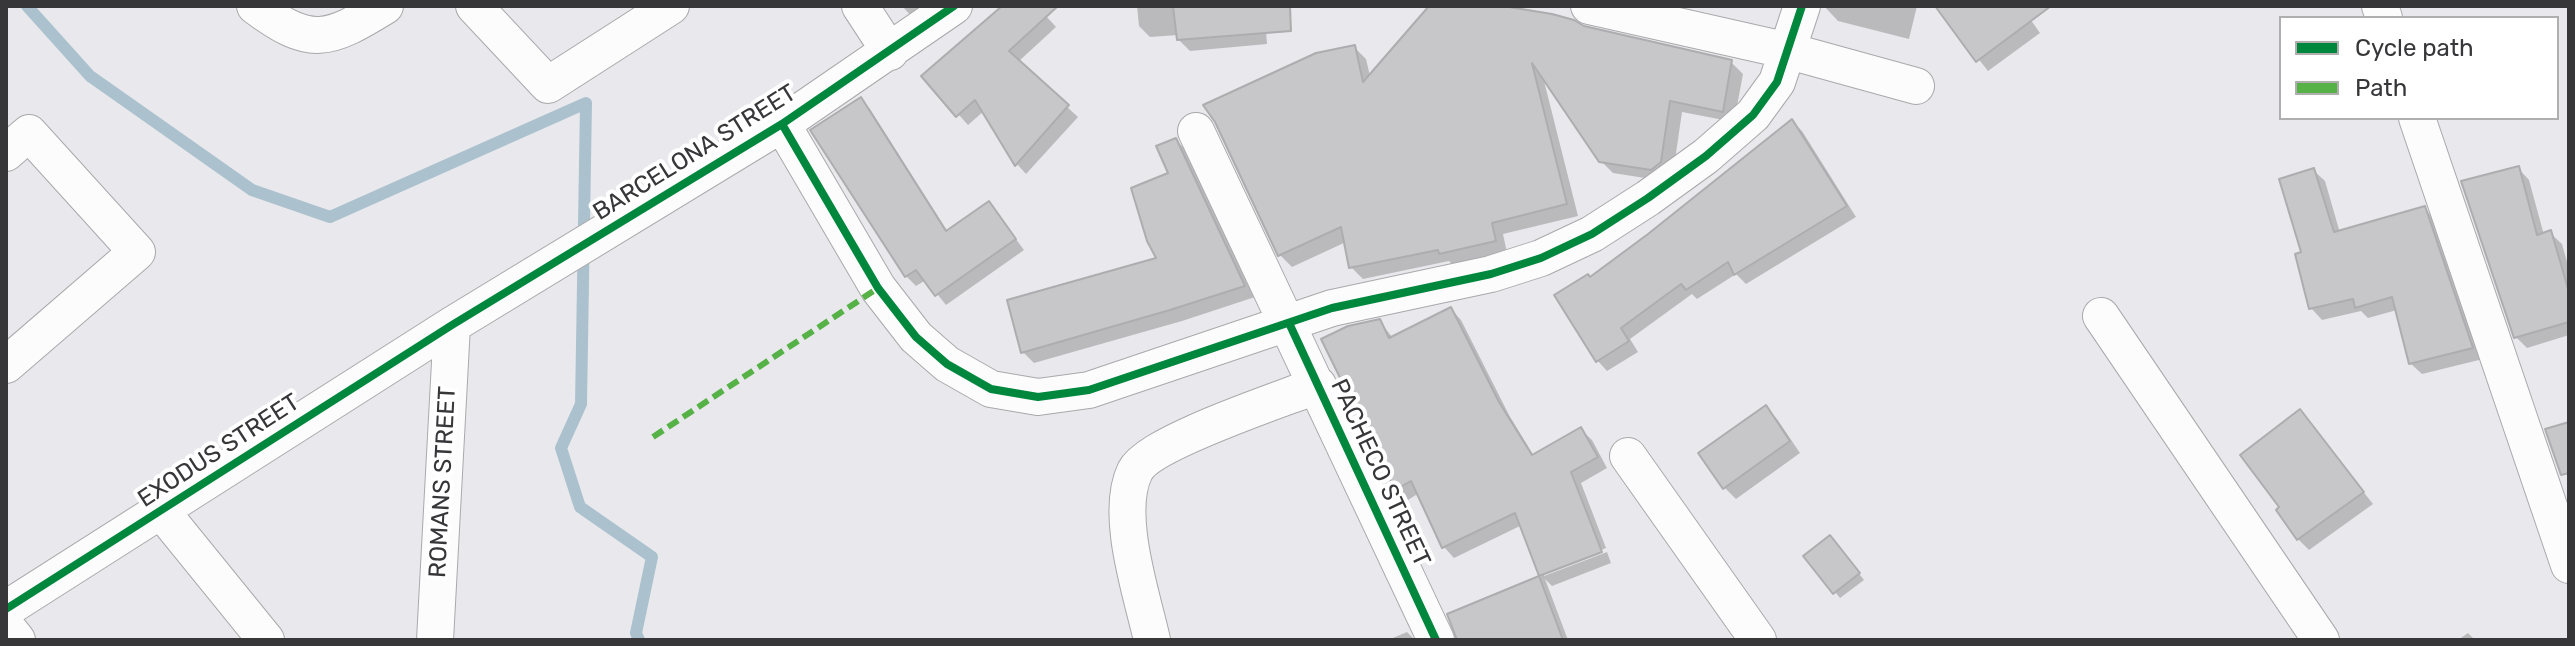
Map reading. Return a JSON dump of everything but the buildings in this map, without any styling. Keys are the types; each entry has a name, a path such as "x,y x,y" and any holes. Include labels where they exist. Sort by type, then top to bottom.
{"street":[{"path":"255,6 286,27 316,37 341,31 385,6"},
{"path":"474,6 548,85 671,6"},
{"path":"860,6 890,52"},
{"name":"BARCELONA STREET","path":"452,325 782,124 954,6"},
{"path":"1589,6 1789,51 1916,86"},
{"path":"782,124 878,288 916,337 947,364 991,389 1038,397 1089,390 1332,308 1491,274 1541,258 1592,234 1706,156 1753,115 1777,82 1802,6"},
{"path":"2418,120 2569,565"},
{"name":"PACHECO STREET","path":"1196,131 1436,640"},
{"path":"6,153 29,133 137,252 6,365"},
{"path":"2101,316 2321,640"},
{"name":"EXODUS STREET","path":"6,609 452,325"},
{"name":"ROMANS STREET","path":"435,640 452,325"},
{"path":"1152,640 1130,536 1128,499 1136,469 1154,451 1167,445 1318,385"},
{"path":"1628,456 1758,640"},
{"path":"162,512 266,640"},
{"path":"6,626 17,640"}],"waterway":[{"path":"27,6 90,76 252,190 330,217 586,103 581,404 561,448 580,507 652,557 636,633 639,640"}],"marked path":[{"path":"653,437 878,288"}],"cycle path":[{"path":"6,609 452,325 782,124 954,6"},
{"path":"782,124 878,288 916,337 947,364 991,389 1038,397 1089,390 1332,308 1491,274 1541,258 1592,234 1706,156 1753,115 1777,82 1802,6"},
{"path":"1289,323 1436,640"}]}
